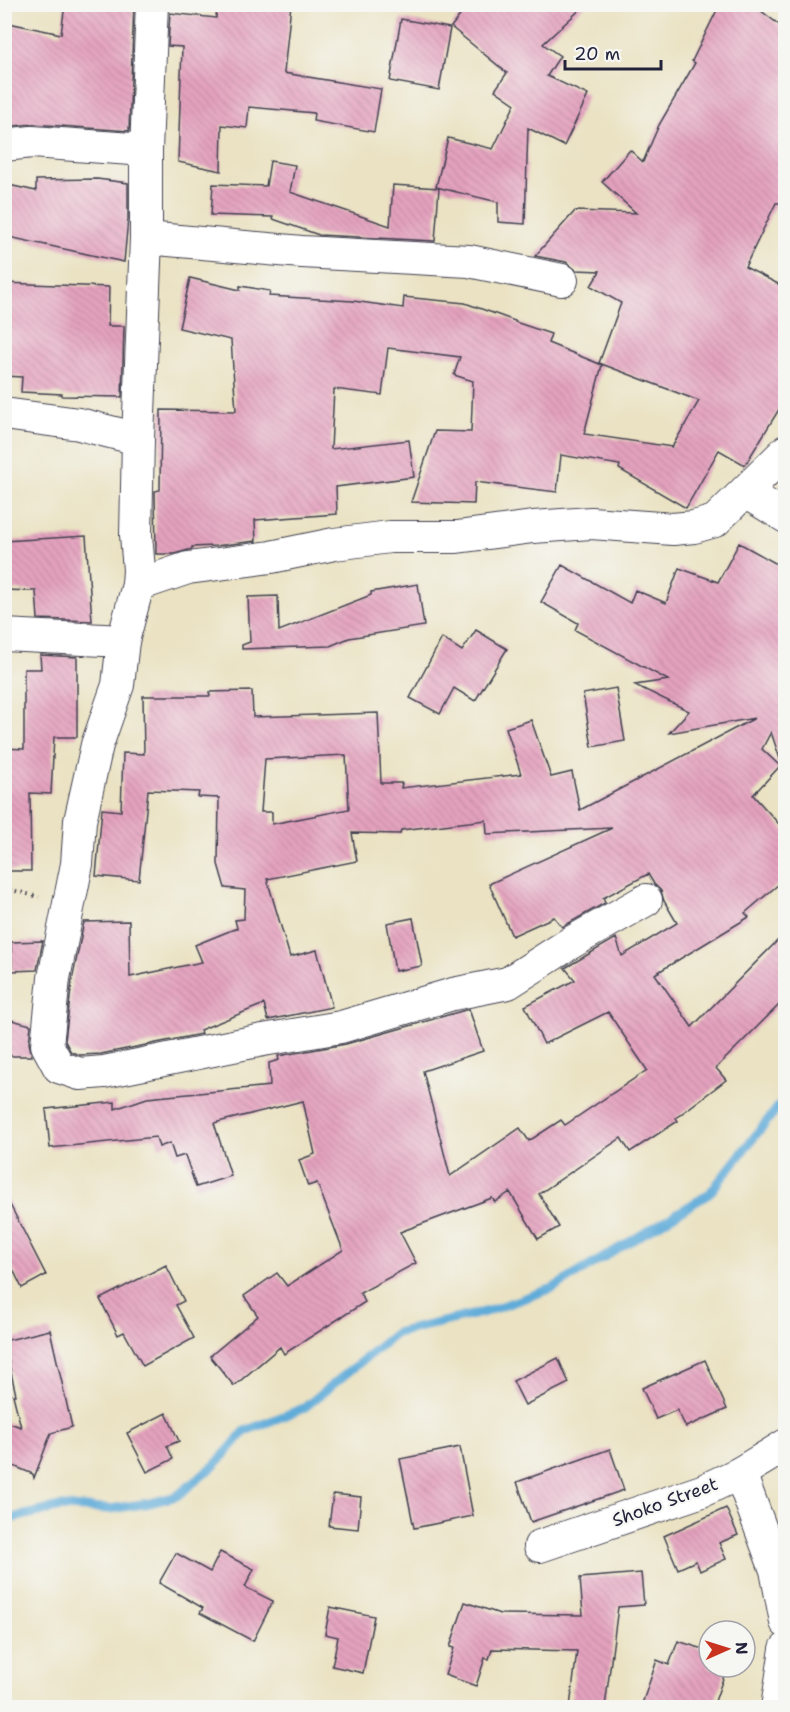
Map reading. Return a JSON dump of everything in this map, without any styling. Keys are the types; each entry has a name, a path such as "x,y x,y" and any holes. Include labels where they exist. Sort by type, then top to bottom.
{"street":[{"path":"152,4 138,439 136,535 140,570 123,641 118,686 97,745 80,821 77,864 54,978 47,1044 59,1067 80,1074 104,1072 262,1040 341,1027 453,994 508,983 572,942 646,900"},
{"path":"4,146 32,142 146,150"},
{"path":"146,238 302,252 469,261 562,280"},
{"path":"4,414 79,424 138,439"},
{"path":"138,585 188,568 390,537 457,537 533,527 591,523 673,529 694,527 715,521 786,451"},
{"path":"745,492 786,517"},
{"path":"4,635 123,641"},
{"name":"Shoko Street","path":"540,1546 702,1491 740,1473 786,1445"},
{"path":"740,1473 776,1570 786,1622"},
{"path":"777,1707 786,1649"}],"building":[{"path":"65,4 134,4 129,131 33,124 4,127 4,22 61,34"},
{"path":"217,4 291,4 284,73 381,89 374,132 313,121 314,113 249,107 247,128 222,125 221,171 178,162 182,47 168,46 170,13 216,18"},
{"path":"469,4 586,4 543,44 560,56 547,76 588,95 564,146 528,128 525,224 498,222 498,202 436,187 448,138 493,149 515,104 495,90 507,73 451,27"},
{"path":"720,4 752,4 786,30 786,203 776,203 745,267 786,288 786,398 745,465 719,450 686,508 619,469 620,465 561,455 557,492 475,482 474,504 411,502 435,431 471,432 473,381 454,375 460,357 388,348 382,395 334,389 331,449 409,440 414,477 336,487 337,514 255,520 256,541 192,547 192,549 174,554 156,554 155,491 160,490 161,410 236,411 231,340 179,328 190,278 240,290 240,286 270,291 269,296 353,301 403,308 404,297 465,303 551,334 548,343 602,365 584,434 672,447 699,401 599,363 621,303 591,286 600,271 576,270 566,262 535,256 575,211 636,213 602,182 630,150 643,162 659,125 695,63 692,61"},
{"path":"401,19 450,28 439,90 390,81"},
{"path":"270,161 295,165 290,192 390,226 393,185 439,188 435,241 319,235 273,219 273,217 211,215 213,184 266,186"},
{"path":"97,179 128,183 128,219 124,262 4,236 4,184 36,191 36,180"},
{"path":"4,283 109,287 108,326 124,326 122,397 62,396 62,394 21,392 22,377 4,376"},
{"path":"86,536 92,621 38,619 36,591 4,590 4,541"},
{"path":"739,543 786,569 786,761 781,762 771,732 762,749 780,766 753,795 786,832 786,878 745,913 749,917 655,974 692,1027 786,932 786,998 716,1068 726,1080 676,1118 678,1121 630,1152 621,1138 539,1194 559,1227 538,1239 510,1192 495,1202 492,1198 400,1232 416,1263 360,1293 365,1302 284,1354 280,1347 234,1386 210,1356 258,1316 244,1296 277,1273 287,1286 343,1250 317,1183 308,1186 299,1160 315,1154 303,1101 214,1123 231,1176 196,1187 185,1155 175,1158 170,1143 159,1147 156,1137 50,1148 46,1109 115,1102 115,1109 147,1098 270,1086 269,1063 279,1060 278,1056 346,1044 469,1009 483,1051 423,1071 450,1176 520,1128 529,1141 561,1120 565,1125 647,1070 608,1012 544,1044 525,1006 575,980 565,968 616,938 622,956 677,923 661,891 648,874 603,898 605,903 562,927 554,917 512,936 489,884 612,828 487,834 486,820 401,830 400,834 352,833 357,861 267,879 290,957 317,950 332,1007 268,1020 264,1004 200,1030 201,1034 101,1054 80,1055 71,1052 65,1041 72,981 84,922 129,921 130,977 202,962 195,945 237,928 235,920 244,919 245,890 225,888 218,864 219,798 198,797 199,792 148,790 139,880 96,876 102,809 121,811 123,753 144,754 143,696 210,696 209,692 252,691 253,717 378,713 381,783 402,783 401,788 521,774 506,728 531,720 551,777 572,772 580,810 755,718 669,733 689,711 635,685 668,680 575,630 578,623 541,602 562,565 630,603 635,590 666,603 679,568 718,582","holes":["346,755 349,809 272,824 272,812 261,812 265,759"]},
{"path":"418,584 424,626 349,638 330,646 242,649 242,645 250,642 248,597 278,596 279,631 371,595 371,592"},
{"path":"476,630 507,649 475,701 454,688 440,714 410,698 442,638 462,651"},
{"path":"40,655 77,657 77,737 54,737 51,794 30,793 31,871 4,871 4,748 24,749 24,669 41,669"},
{"path":"616,688 625,741 592,747 583,694"},
{"path":"413,918 422,966 395,971 387,923"},
{"path":"43,941 37,970 12,971 11,942"},
{"path":"4,1018 31,1025 29,1043 32,1056 4,1056"},
{"path":"4,1193 46,1275 22,1288 4,1251"},
{"path":"166,1265 184,1301 176,1305 194,1338 143,1366 124,1332 118,1335 100,1299"},
{"path":"50,1330 72,1427 51,1433 34,1478 33,1474 4,1462 4,1421 21,1427 4,1341"},
{"path":"558,1358 569,1383 525,1405 513,1381"},
{"path":"705,1360 727,1409 686,1427 677,1410 656,1419 642,1388"},
{"path":"166,1413 179,1441 167,1446 173,1459 147,1472 127,1433"},
{"path":"460,1447 473,1516 414,1528 400,1459"},
{"path":"610,1449 624,1490 531,1522 517,1482"},
{"path":"333,1494 361,1497 358,1529 329,1526"},
{"path":"726,1508 738,1535 719,1543 726,1559 700,1571 696,1561 678,1569 664,1536"},
{"path":"220,1552 254,1569 245,1587 273,1601 253,1641 200,1613 203,1608 159,1583 176,1553 210,1572"},
{"path":"641,1573 644,1605 618,1607 605,1707 570,1707 577,1651 492,1649 489,1659 485,1658 476,1686 445,1675 454,1648 450,1647 465,1602 500,1614 583,1615 580,1578"},
{"path":"330,1607 374,1616 363,1673 332,1666 338,1637 325,1634"},
{"path":"678,1641 697,1647 697,1679 723,1679 713,1707 641,1707 657,1660 669,1665"}],"waterway":[{"path":"4,1520 60,1507 110,1509 177,1496 215,1465 245,1431 304,1408 396,1333 485,1312 553,1288 709,1194 786,1097"}]}
